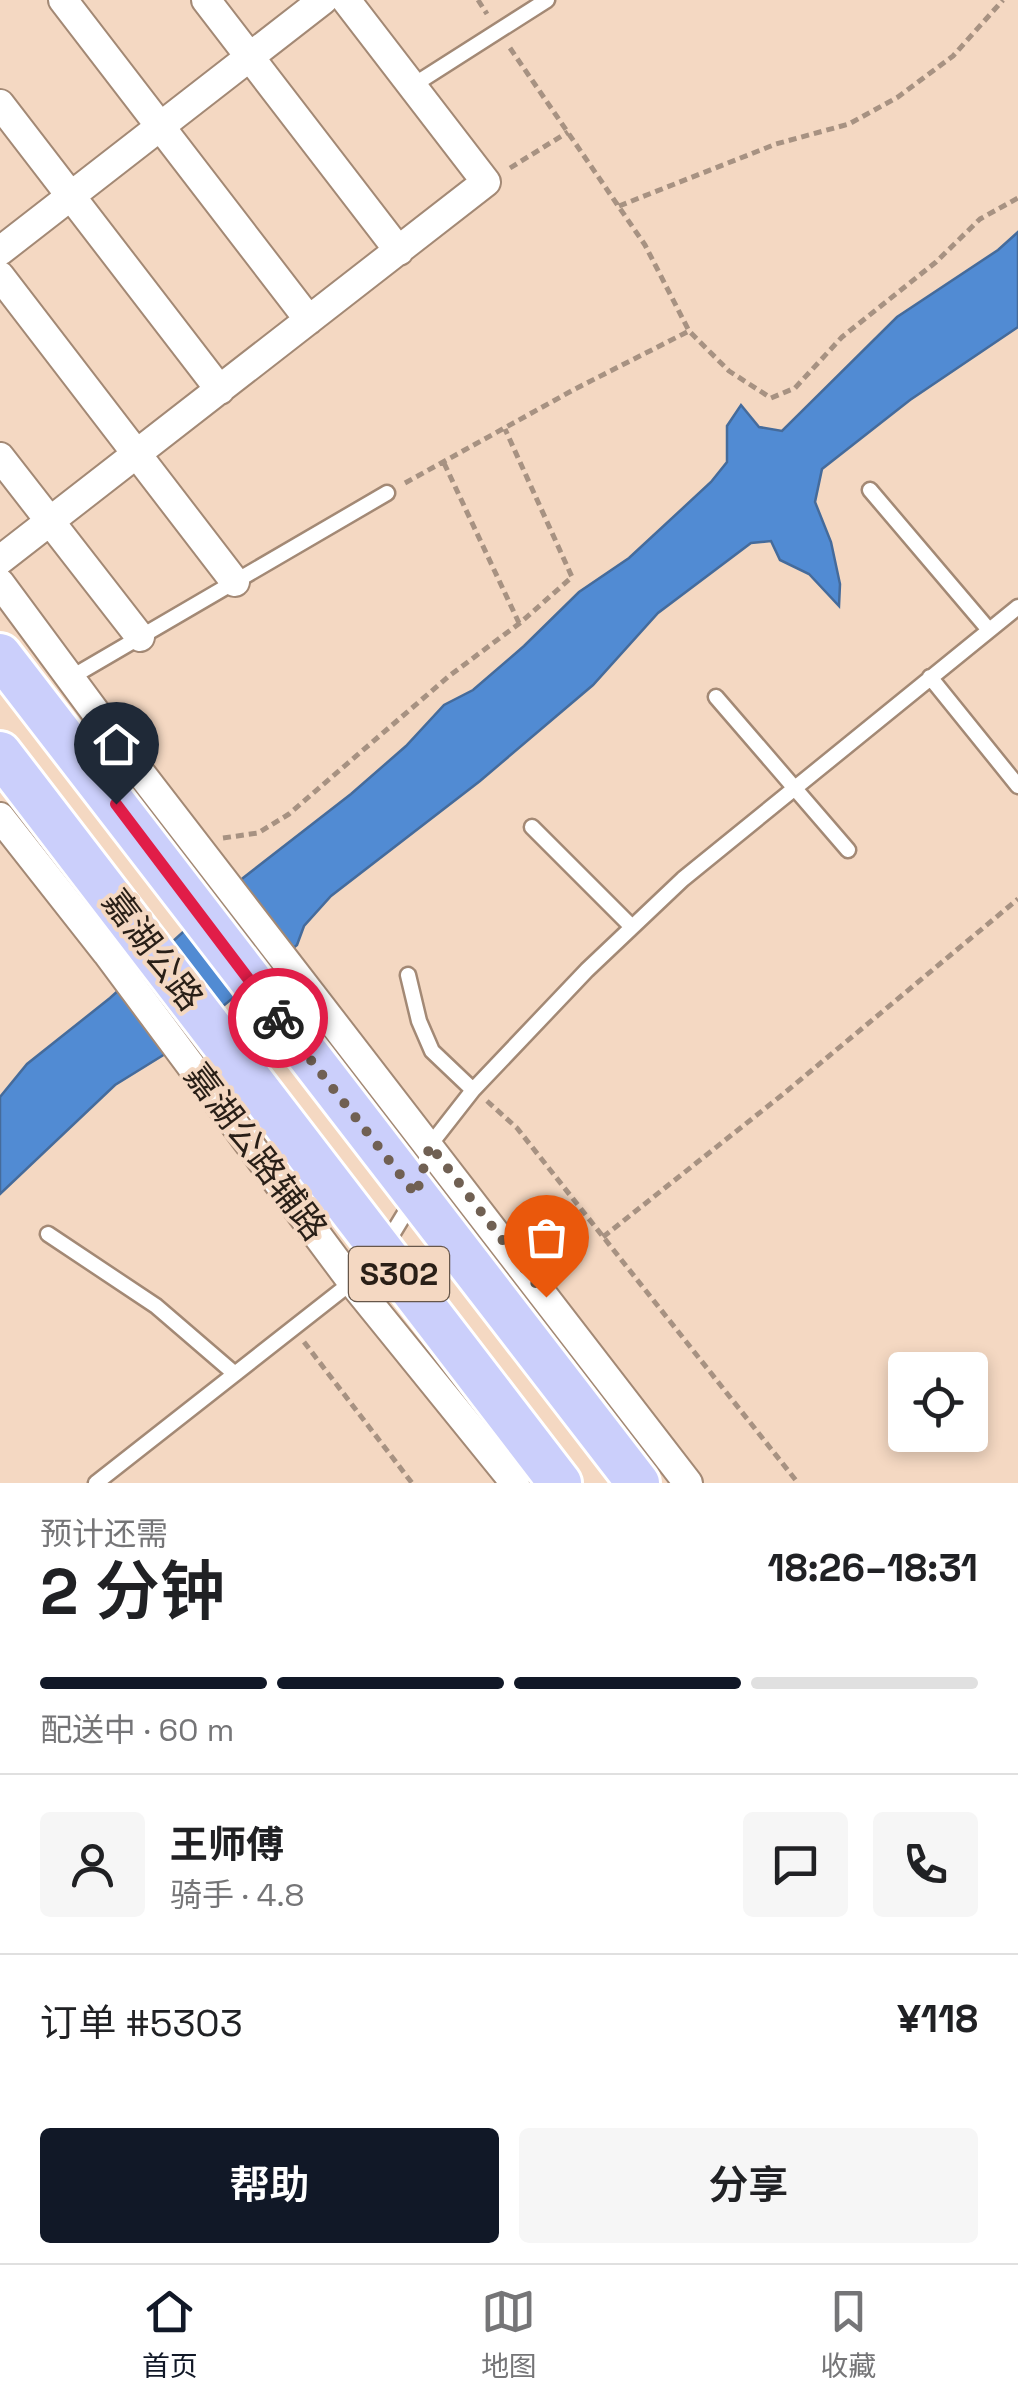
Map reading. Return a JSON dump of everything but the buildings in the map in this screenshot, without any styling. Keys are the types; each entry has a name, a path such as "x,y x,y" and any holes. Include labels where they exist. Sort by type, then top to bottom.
{"main road":[{"name":"嘉湖公路","path":"0,655 185,894 296,1009 416,1195 638,1483"},
{"name":"嘉湖公路","path":"0,753 126,946 222,1072 382,1251 560,1483"}],"street":[{"path":"64,0 309,320"},
{"path":"206,0 399,250"},
{"path":"0,251 323,0"},
{"path":"0,560 486,182 346,0"},
{"path":"0,104 220,390"},
{"path":"0,276 236,582"},
{"path":"0,457 140,638"},
{"path":"0,583 200,849 296,1009 430,1145 688,1483"},
{"path":"0,817 126,946"},
{"name":"嘉湖公路辅路","path":"222,1072 352,1282 514,1483"}],"lane":[{"path":"412,86 546,0"},
{"path":"870,490 989,630"},
{"path":"70,678 386,493"},
{"path":"96,1483 352,1282 382,1251 416,1195 430,1145 473,1090 632,927 684,879 1018,608"},
{"path":"930,677 1018,786"},
{"path":"716,697 848,850"},
{"path":"532,827 632,927"},
{"path":"408,975 419,1020 432,1051 473,1090"},
{"path":"48,1234 156,1306 235,1374"}],"path":[{"path":"618,206 776,144 849,124 898,98 953,56 1003,0"},
{"path":"499,31 645,245 689,331 729,371 771,398 795,388 842,338 936,262 980,219 1018,198"},
{"path":"486,182 568,132"},
{"path":"386,493 689,331"},
{"path":"200,849 258,833 289,814 449,676 520,623 572,577 505,430"},
{"path":"444,463 520,623"},
{"path":"603,1237 1018,899"},
{"path":"473,1090 517,1128 798,1483"},
{"path":"292,1328 412,1483"}],"water":[{"path":"1018,232 1018,327 910,400 822,469 815,502 831,542 840,584 839,606 809,574 780,560 771,541 751,543 658,613 593,685 480,781 331,896 304,926 297,945 165,1054 115,1085 0,1194 0,1097 27,1064 110,998 243,878 351,794 406,746 444,705 473,690 579,592 629,558 711,482 727,462 727,426 741,405 759,427 782,431 897,317 998,250"}],"way so far":[{"path":"278,1018 416,1195 430,1145 546,1297"}],"route":[{"path":"116,804 278,1018"}]}
